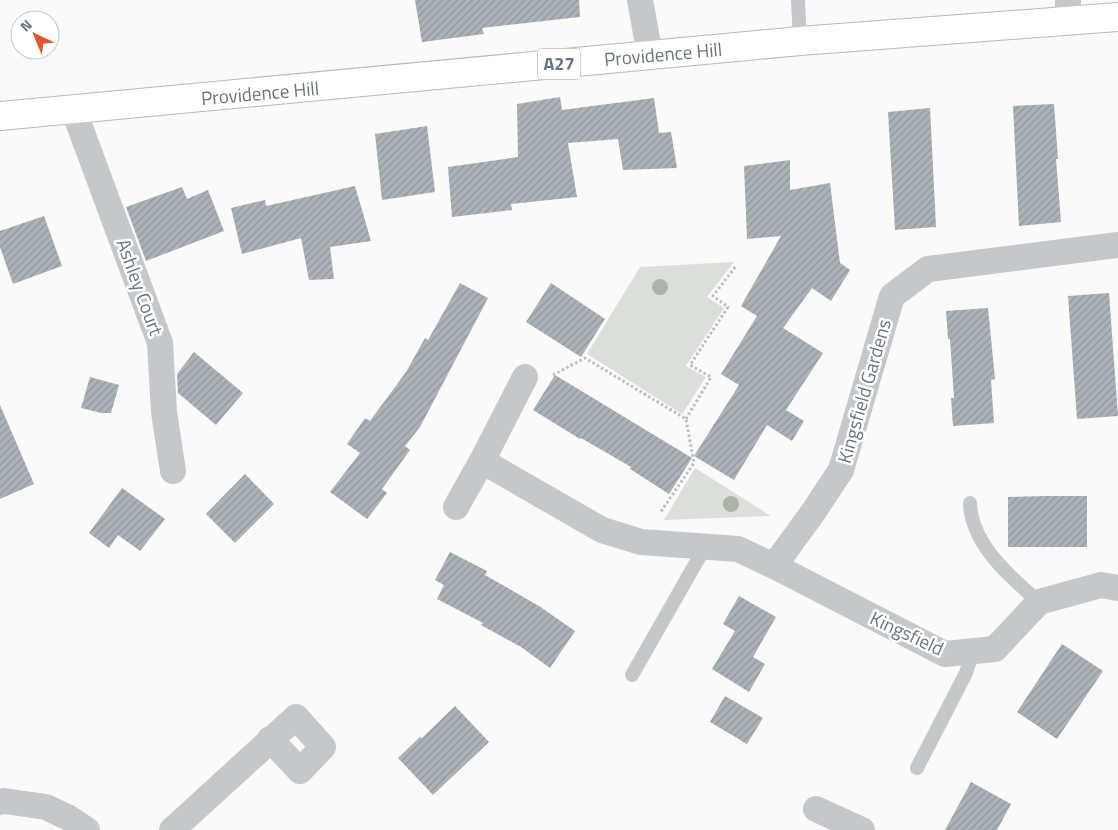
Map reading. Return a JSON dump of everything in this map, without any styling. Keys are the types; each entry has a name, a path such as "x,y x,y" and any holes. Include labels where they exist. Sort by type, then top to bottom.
{"main road":[{"name":"Providence Hill","path":"0,116 74,111 800,41 1068,10 1118,17"}],"street":[{"path":"640,0 650,55"},
{"name":"Ashley Court","path":"74,111 160,343 164,412 173,472"},
{"name":"Kingsfield Gardens","path":"774,566 841,470 892,296 928,269 1118,245"},
{"path":"456,507 525,377"},
{"path":"482,461 602,530 641,542 738,550 774,566"},
{"name":"Kingsfield","path":"774,566 945,654 995,649 1039,602"},
{"path":"1039,602 1101,585 1118,588"},
{"path":"172,830 270,740"},
{"path":"0,802 46,807 69,818 87,830"},
{"path":"816,809 862,830"}],"lane":[{"path":"798,0 800,41"},
{"path":"970,503 970,510 976,528 996,563 1011,579 1039,602"},
{"path":"632,675 705,547"},
{"path":"917,768 966,673 973,651"}],"path":[{"path":"641,542 694,463 686,419 711,377 690,365 728,307 713,296 736,266"},
{"path":"525,377 550,377 585,358 686,419"}],"shaded area":[{"path":"734,262 707,297 724,308 686,366 706,377 682,414 587,354 640,267"},
{"path":"695,468 771,516 664,520"}],"building":[{"path":"415,0 579,0 580,17 482,28 484,34 422,42"},
{"path":"560,97 562,110 654,98 659,133 671,132 677,168 623,170 618,139 568,143 577,197 511,204 512,210 452,217 448,167 518,157 517,104"},
{"path":"1054,104 1061,222 1019,226 1013,106"},
{"path":"930,108 936,227 895,230 888,112"},
{"path":"427,126 435,192 382,200 375,134"},
{"path":"790,160 790,190 830,183 840,263 850,270 831,301 812,288 783,328 823,353 786,410 804,421 792,441 767,425 734,480 694,456 739,385 721,374 757,316 741,306 781,236 747,239 744,166"},
{"path":"355,186 371,241 330,247 334,279 309,280 301,238 242,254 231,208 265,200 266,206"},
{"path":"182,187 187,199 208,190 224,231 146,261 126,207"},
{"path":"44,216 62,266 13,284 0,247 0,231"},
{"path":"460,283 488,298 420,427 405,446 410,450 382,489 387,493 367,519 330,492 360,453 347,444 365,418 370,421 406,372 425,338 428,340"},
{"path":"551,283 605,319 581,357 526,322"},
{"path":"1109,293 1118,416 1077,419 1068,296"},
{"path":"988,308 995,379 991,380 994,423 953,426 951,398 954,398 946,311"},
{"path":"194,352 243,393 216,425 178,393 177,374"},
{"path":"555,375 692,458 669,494 630,469 631,467 533,410"},
{"path":"90,377 119,385 111,413 101,413 81,408"},
{"path":"0,405 34,484 0,499"},
{"path":"245,474 274,504 235,543 206,514"},
{"path":"122,488 165,519 140,551 118,535 109,548 89,533"},
{"path":"1087,496 1087,547 1008,547 1008,497"},
{"path":"450,552 487,571 485,575 539,606 575,631 550,668 521,647 481,625 483,623 437,599 444,585 435,580"},
{"path":"739,596 776,617 753,657 765,664 749,692 712,669 735,631 723,624"},
{"path":"1062,644 1103,671 1057,739 1017,712"},
{"path":"725,696 763,718 747,744 710,722"},
{"path":"455,706 489,742 433,795 398,758"},
{"path":"971,782 1011,804 997,830 945,830"}]}
